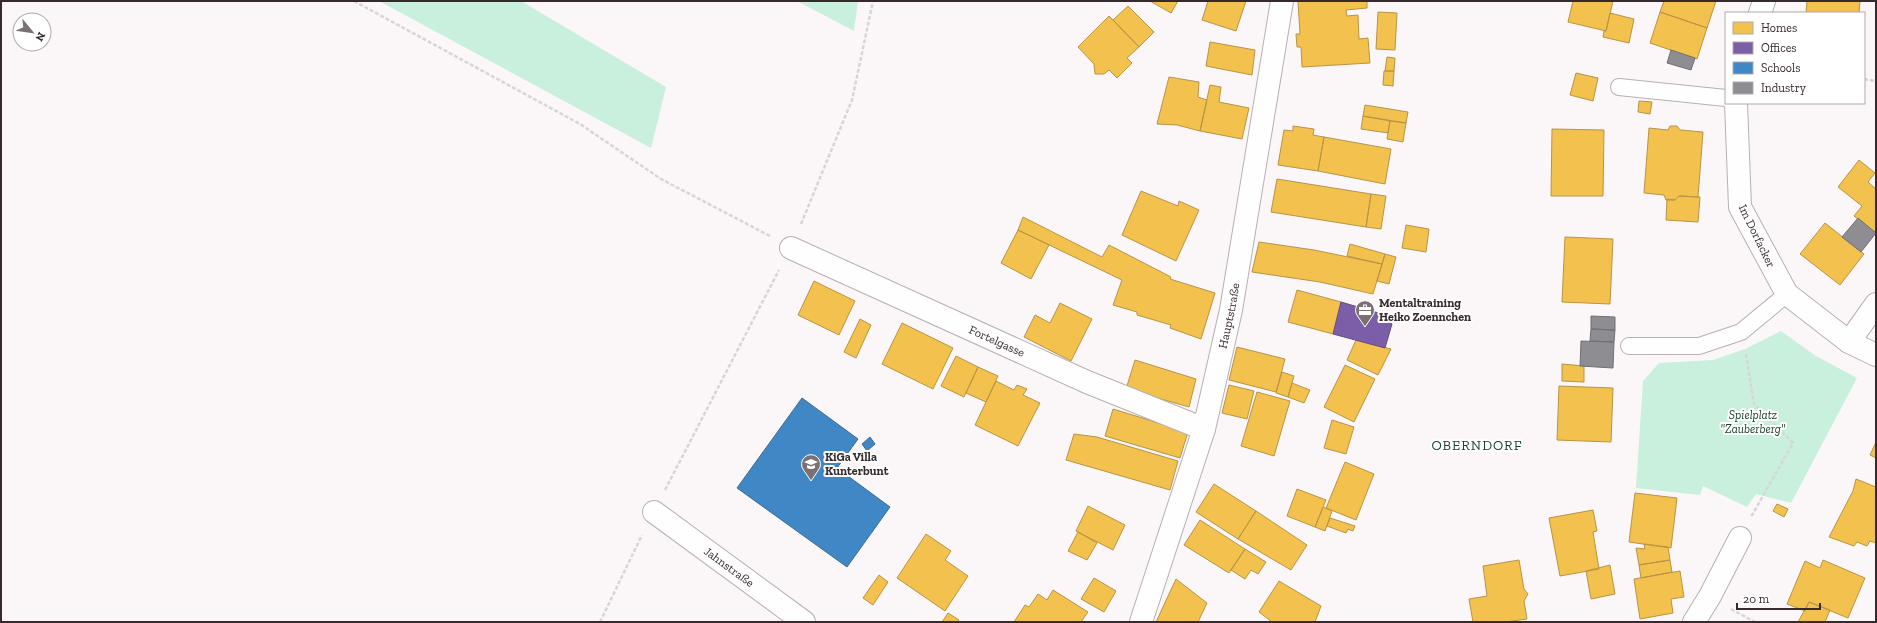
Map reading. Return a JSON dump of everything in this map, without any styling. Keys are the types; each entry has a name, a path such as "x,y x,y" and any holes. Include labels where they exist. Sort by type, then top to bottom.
{"street":[{"name":"Hauptstraße","path":"1141,622 1204,429 1231,310 1282,1"},
{"path":"1760,12 1764,1"},
{"name":"Im Dorfacker","path":"1736,104 1740,207 1787,294 1849,342 1876,355"},
{"name":"Fortelgasse","path":"791,248 1087,382 1204,429"},
{"path":"1849,342 1876,304"},
{"name":"Jahnstraße","path":"654,512 804,622"},
{"path":"1694,622 1710,596 1740,538"}],"lane":[{"path":"1619,87 1725,98"},
{"path":"1629,346 1699,346 1741,332 1787,294"}],"path":[{"path":"354,1 580,124 661,179 791,248"},
{"path":"600,622 654,512 791,248 852,100 873,1"},
{"path":"1865,79 1876,81"},
{"path":"1740,538 1793,443 1754,404 1741,332"}],"green space":[{"path":"379,1 521,1 666,87 651,148"},
{"path":"797,1 858,1 854,31"},
{"name":"Spielplatz \"Zauberberg\"","path":"1781,331 1816,356 1857,378 1791,503 1756,494 1747,507 1703,486 1700,495 1636,488 1643,381 1659,363 1713,360 1745,349"}],"building: Homes":[{"path":"1150,1 1178,1 1171,13"},
{"path":"1208,1 1246,1 1236,31 1202,20"},
{"path":"1298,1 1367,1 1367,8 1346,10 1347,16 1358,15 1359,39 1368,38 1370,63 1302,67 1301,47 1297,47 1296,34 1300,34"},
{"path":"1573,1 1613,1 1606,31 1568,22"},
{"path":"1664,1 1716,1 1707,28 1660,12"},
{"path":"1807,1 1860,1 1859,12 1806,12"},
{"path":"1128,6 1154,32 1139,47 1113,20"},
{"path":"1378,12 1397,13 1395,50 1376,49"},
{"path":"1660,12 1707,28 1697,59 1650,43"},
{"path":"1610,13 1634,19 1629,43 1603,37"},
{"path":"1109,16 1139,47 1127,58 1132,63 1117,78 1109,70 1104,74 1095,74 1094,64 1078,47"},
{"path":"1210,42 1255,50 1252,75 1206,66"},
{"path":"1387,57 1395,58 1394,71 1385,71"},
{"path":"1384,71 1394,71 1393,86 1383,85"},
{"path":"1576,73 1598,78 1593,101 1570,95"},
{"path":"1169,77 1199,82 1198,97 1207,100 1200,131 1177,125 1157,124"},
{"path":"1210,85 1221,87 1219,102 1249,108 1242,139 1200,131"},
{"path":"1639,101 1652,102 1650,114 1638,112"},
{"path":"1365,105 1408,112 1406,123 1363,116"},
{"path":"1363,116 1390,121 1388,133 1361,129"},
{"path":"1390,121 1406,123 1403,142 1387,139"},
{"path":"1293,126 1314,129 1313,135 1324,137 1318,171 1278,165 1284,130 1293,131"},
{"path":"1670,126 1677,126 1680,130 1703,132 1698,197 1679,196 1675,200 1666,200 1664,195 1644,193 1649,128 1668,130"},
{"path":"1552,129 1604,130 1603,196 1551,196"},
{"path":"1324,137 1391,149 1385,184 1318,171"},
{"path":"1859,160 1875,173 1868,182 1876,189 1876,233 1854,216 1862,206 1838,187"},
{"path":"1277,179 1371,194 1366,227 1271,212"},
{"path":"1141,191 1178,206 1179,201 1199,210 1176,261 1122,235"},
{"path":"1371,194 1386,196 1381,229 1366,227"},
{"path":"1679,196 1700,197 1698,222 1666,220 1667,199 1675,200"},
{"path":"1023,217 1102,257 1109,245 1171,277 1170,279 1215,293 1201,339 1170,328 1171,325 1137,315 1137,312 1113,305 1122,280 1018,230"},
{"path":"1825,223 1864,254 1840,285 1800,254"},
{"path":"1406,225 1429,229 1426,252 1402,248"},
{"path":"1018,230 1049,245 1031,279 1001,263"},
{"path":"1565,237 1613,239 1610,304 1562,302"},
{"path":"1259,242 1314,250 1382,264 1373,294 1320,282 1252,272"},
{"path":"1350,244 1385,254 1382,264 1347,256"},
{"path":"1385,254 1396,257 1389,284 1377,281"},
{"path":"814,281 855,301 839,335 798,315"},
{"path":"1297,290 1341,302 1333,334 1288,322"},
{"path":"1060,303 1092,319 1071,361 1024,337 1035,315 1050,323"},
{"path":"860,319 871,325 856,358 844,352"},
{"path":"902,323 953,348 933,389 882,364"},
{"path":"1356,340 1391,349 1378,375 1347,360"},
{"path":"1237,347 1285,359 1276,392 1229,380"},
{"path":"956,356 978,367 964,397 941,386"},
{"path":"1135,360 1196,379 1189,407 1126,389"},
{"path":"1562,364 1584,366 1584,382 1562,381"},
{"path":"1345,365 1375,379 1354,422 1324,407"},
{"path":"978,367 998,376 986,402 966,393"},
{"path":"1282,372 1294,376 1288,397 1276,393"},
{"path":"996,381 1014,390 1017,385 1027,389 1023,395 1040,403 1018,446 975,425"},
{"path":"1292,383 1310,390 1304,403 1288,397"},
{"path":"1229,385 1254,391 1247,419 1222,413"},
{"path":"1559,386 1613,388 1611,442 1557,440"},
{"path":"1257,392 1290,401 1274,456 1241,446"},
{"path":"1113,409 1188,432 1180,458 1105,436"},
{"path":"1332,420 1354,427 1346,454 1324,448"},
{"path":"1074,434 1097,437 1178,461 1170,490 1066,460"},
{"path":"1876,442 1876,458 1870,455"},
{"path":"1345,462 1374,474 1356,520 1326,508"},
{"path":"1856,479 1876,487 1876,543 1870,541 1867,546 1857,542 1854,546 1829,537 1853,491"},
{"path":"1214,484 1256,511 1238,539 1196,512"},
{"path":"1297,489 1326,500 1315,527 1287,516"},
{"path":"1635,493 1677,498 1671,548 1629,542"},
{"path":"1777,504 1788,509 1784,517 1773,511"},
{"path":"1088,506 1125,525 1113,550 1076,531"},
{"path":"1323,507 1332,511 1325,531 1315,527"},
{"path":"1593,510 1597,531 1593,532 1599,569 1560,576 1549,518"},
{"path":"1256,511 1307,545 1291,570 1238,539"},
{"path":"1330,518 1355,526 1353,531 1348,529 1346,533 1327,526"},
{"path":"1200,520 1245,549 1229,573 1184,545"},
{"path":"1078,532 1097,543 1087,560 1068,551"},
{"path":"926,534 951,551 945,560 968,576 945,611 897,578"},
{"path":"1644,544 1668,547 1670,560 1639,565 1636,548 1645,549"},
{"path":"1245,549 1266,562 1258,574 1251,570 1245,579 1231,570"},
{"path":"1519,560 1524,589 1528,594 1524,601 1527,619 1505,622 1473,622 1469,599 1487,596 1483,566"},
{"path":"1670,560 1672,572 1641,578 1639,565"},
{"path":"1823,560 1865,578 1848,618 1809,602 1805,611 1787,604 1805,561 1820,568"},
{"path":"1610,565 1615,594 1591,599 1586,571"},
{"path":"1680,571 1684,597 1671,599 1673,613 1640,619 1634,579"},
{"path":"879,575 888,582 873,605 863,598"},
{"path":"1094,578 1116,591 1104,612 1081,599"},
{"path":"1176,579 1207,603 1198,622 1156,622"},
{"path":"1279,581 1321,606 1315,622 1272,622 1259,612"},
{"path":"1053,590 1088,612 1081,622 1014,622 1025,605 1029,607 1038,594 1047,600"},
{"path":"1809,602 1830,610 1825,622 1798,622"},
{"path":"948,613 959,620 957,622 942,622"}],"building: Offices":[{"path":"1341,302 1382,314 1392,324 1385,348 1333,334"}],"building: Schools":[{"name":"KiGa Villa Kunterbunt","path":"802,398 858,439 837,468 890,507 847,567 737,488"},
{"path":"870,437 875,444 867,451 862,444"}],"building: Industry":[{"path":"1671,50 1695,58 1691,70 1667,63"},
{"path":"1858,218 1876,233 1861,252 1842,237"},
{"path":"1591,316 1615,317 1615,330 1591,329"},
{"path":"1591,329 1615,330 1614,342 1590,341"},
{"path":"1581,341 1614,342 1613,368 1580,366"}],"place":[{"name":"Mentaltraining Heiko Zoennchen","path":"1365,327"},
{"name":"KiGa Villa Kunterbunt","path":"811,481"}],"district":[{"name":"OBERNDORF","path":"1477,445"}]}
